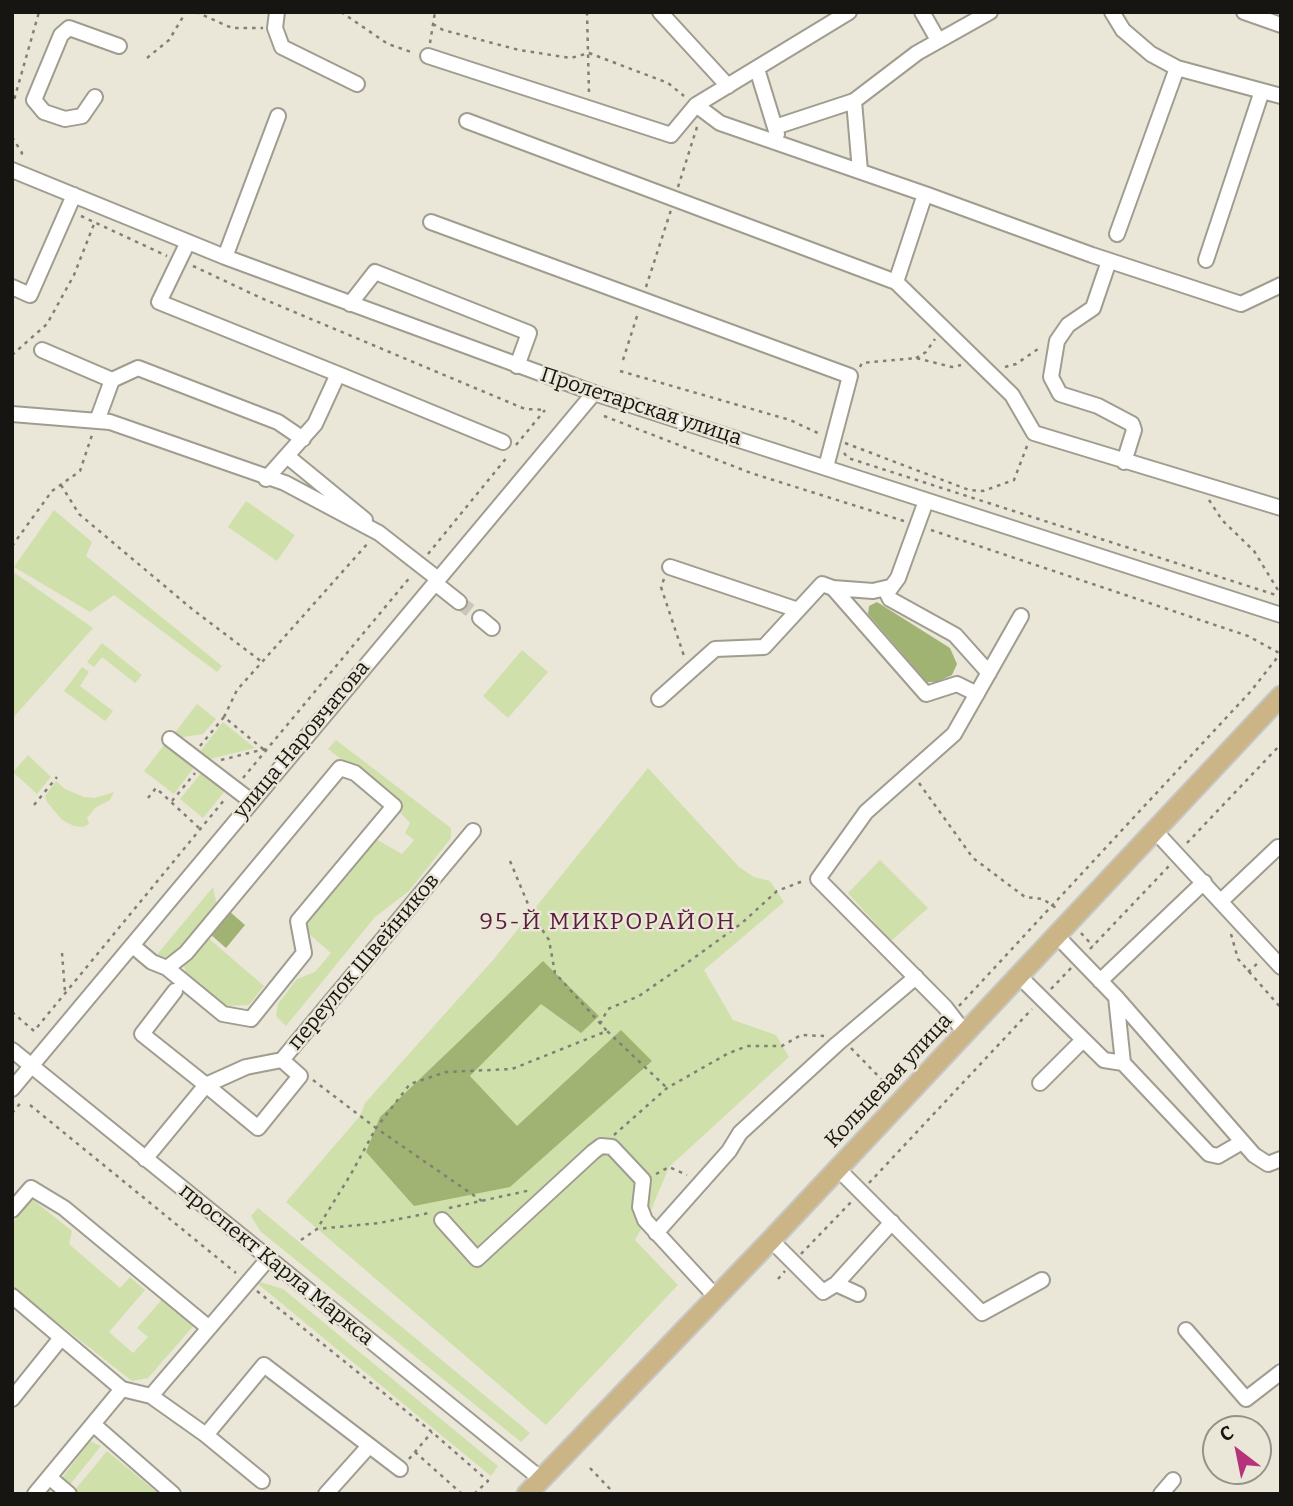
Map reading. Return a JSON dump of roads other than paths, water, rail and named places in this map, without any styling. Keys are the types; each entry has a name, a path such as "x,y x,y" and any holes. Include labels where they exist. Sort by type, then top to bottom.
{"main road":[{"name":"Кольцевая улица","path":"534,1487 771,1240 1281,696"}],"street":[{"path":"277,12 275,28 282,47 357,84"},
{"path":"660,12 728,86"},
{"path":"428,56 671,135 696,105 849,12"},
{"path":"922,12 938,40"},
{"path":"775,127 854,101 938,40 990,12"},
{"path":"1112,12 1123,30 1151,54 1177,68 1281,96"},
{"path":"1244,12 1281,25"},
{"path":"95,97 82,116 65,119 44,112 34,100 61,35 69,28 119,46"},
{"path":"1117,233 1177,68"},
{"path":"757,69 780,144"},
{"path":"1206,260 1262,91"},
{"path":"854,101 860,171"},
{"path":"696,105 720,123 1109,261 1241,304 1281,285"},
{"path":"225,257 278,116"},
{"path":"467,121 896,282 943,324 1012,395 1034,433 1281,508"},
{"name":"Пролетарская улица","path":"14,171 225,257 594,393 1281,615"},
{"path":"896,282 925,194"},
{"path":"12,288 30,295 74,195"},
{"path":"431,222 850,376 826,467"},
{"path":"188,242 159,302 503,442"},
{"path":"1109,261 1093,308 1068,325 1057,341 1051,377 1060,394 1098,406 1132,424 1134,430 1124,462"},
{"path":"350,304 375,272 529,333 517,366"},
{"path":"42,350 112,380"},
{"path":"97,421 112,380 138,368 278,422 303,439"},
{"path":"266,479 315,424 338,374"},
{"name":"улица Наровчатова","path":"12,1089 594,393"},
{"path":"12,414 110,422 266,479 285,483 379,533"},
{"path":"287,456 379,533 421,564 460,602"},
{"path":"926,501 898,578 887,593 890,599 955,635 989,673"},
{"path":"670,567 795,609"},
{"path":"659,699 715,649 764,647 795,609 822,584 833,588 873,591 890,587"},
{"path":"833,588 926,694 957,684 977,694"},
{"path":"965,1033 916,977 818,879 866,812 954,734 1021,616"},
{"path":"480,618 492,628"},
{"path":"170,739 251,801"},
{"path":"133,946 152,962 167,968 223,1014 251,1019 304,953 298,921 394,806 355,773 340,768 186,953 167,968"},
{"name":"переулок Швейников","path":"206,1085 258,1128 300,1076 282,1060 473,831"},
{"path":"1154,831 1281,967"},
{"path":"1221,901 1278,847"},
{"path":"1100,981 1204,882"},
{"path":"1057,936 1116,997 1242,1142 1263,1161 1278,1165"},
{"path":"1019,976 1104,1060 1124,1063"},
{"path":"656,1233 729,1151 740,1133 832,1040 916,977"},
{"path":"175,991 142,1034 206,1085"},
{"path":"1116,997 1124,1063 1209,1154 1218,1156 1242,1142"},
{"path":"1040,1083 1082,1041"},
{"name":"проспект Карла Маркса","path":"12,1050 268,1259 534,1487"},
{"path":"145,1159 206,1085 246,1067 282,1060"},
{"path":"442,1220 477,1259 601,1146 612,1147 643,1180 641,1214 715,1296"},
{"path":"838,1169 982,1313 1042,1280"},
{"path":"12,1210 31,1188 64,1208 209,1328"},
{"path":"771,1240 823,1292 836,1284 892,1223"},
{"path":"151,1396 268,1259"},
{"path":"836,1284 858,1294"},
{"path":"12,1296 122,1389 151,1396 262,1480"},
{"path":"1186,1330 1246,1399 1281,1372"},
{"path":"12,1399 61,1338"},
{"path":"206,1435 264,1366 400,1469"},
{"path":"35,1494 122,1389"},
{"path":"93,1424 173,1494"},
{"path":"326,1494 369,1446"},
{"path":"49,1478 69,1494"},
{"path":"1161,1494 1173,1480"}],"tunnel":[{"path":"459,602 480,618"}],"district":[{"name":"95-Й МИКРОРАЙОН","path":"608,923"}]}
